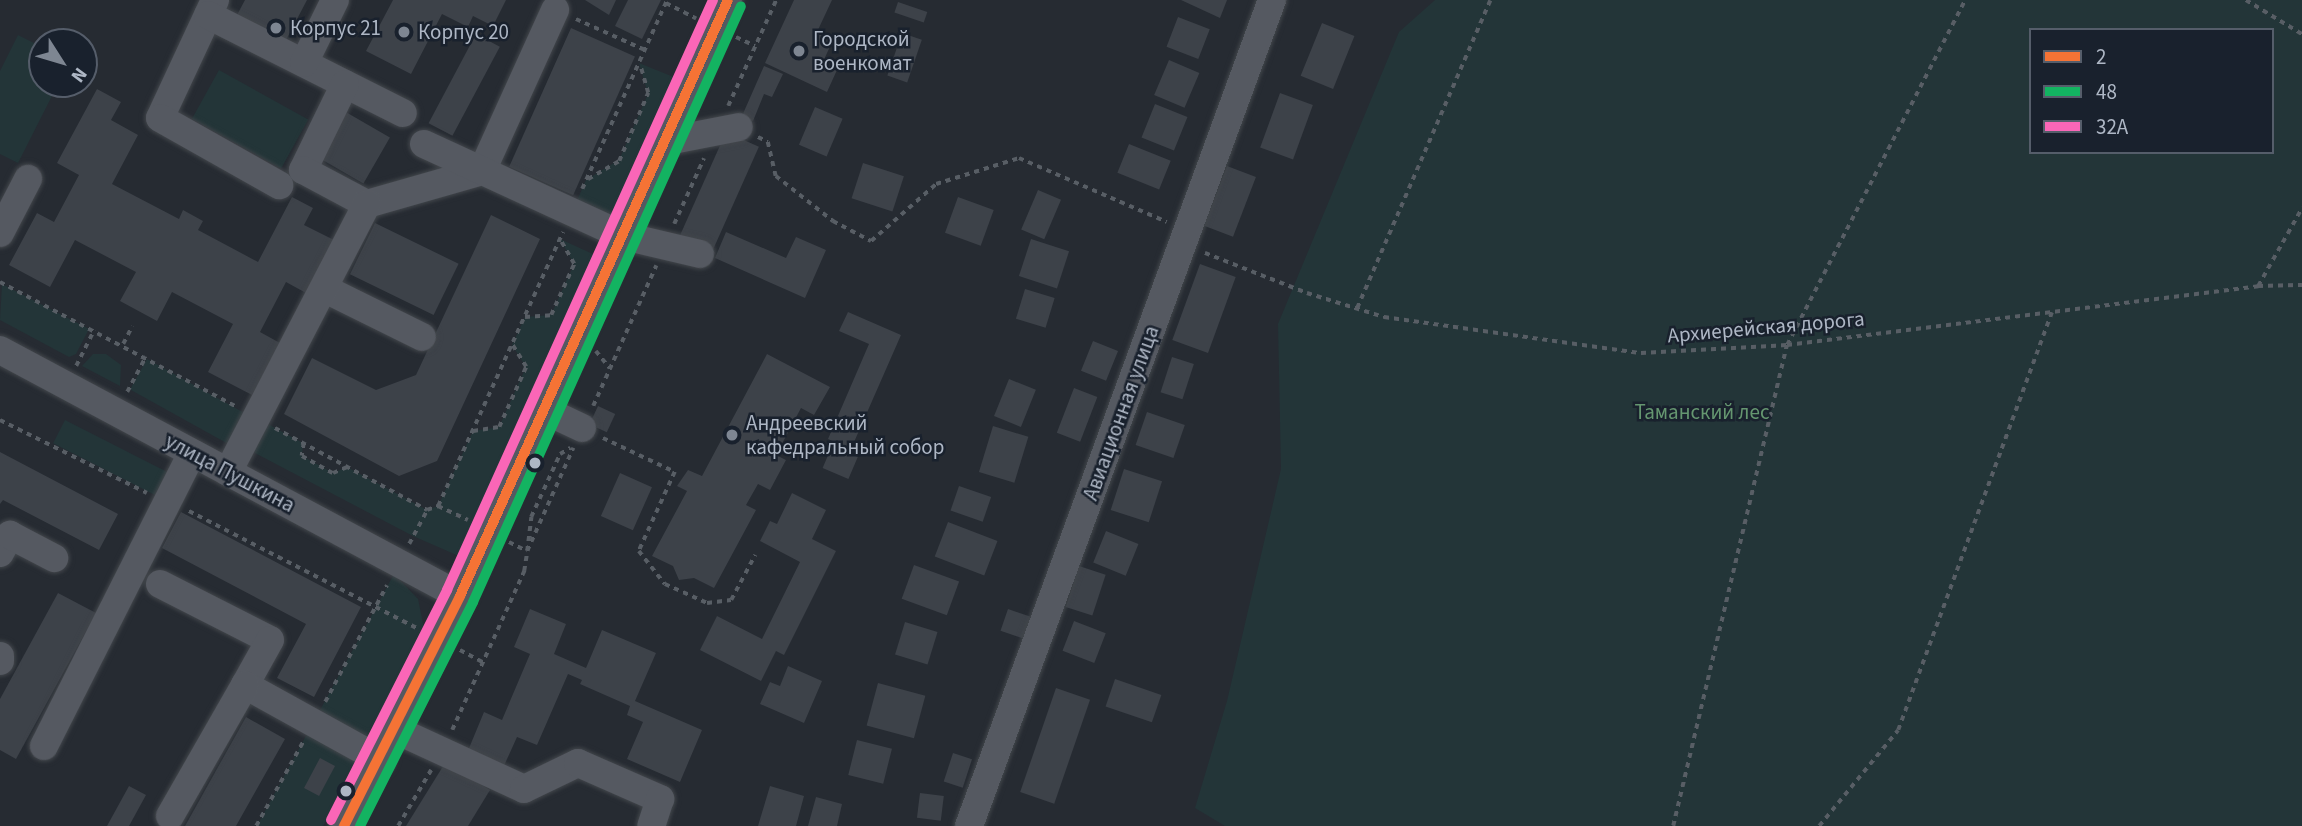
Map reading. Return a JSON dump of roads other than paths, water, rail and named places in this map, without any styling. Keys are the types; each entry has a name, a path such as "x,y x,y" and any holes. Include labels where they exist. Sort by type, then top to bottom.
{"street":[{"path":"304,63 335,0"},
{"path":"344,826 381,760 460,596 667,141 727,0"},
{"name":"Авиационная улица","path":"969,826 1272,0"},
{"path":"279,185 160,118 212,8 304,63 403,113"},
{"path":"345,84 303,170 367,204 482,171 555,10"},
{"path":"667,141 739,127"},
{"path":"424,144 624,236 700,254"},
{"path":"0,233 28,179"},
{"path":"228,472 367,204"},
{"path":"325,289 422,337"},
{"name":"улица Пушкина","path":"0,350 460,596"},
{"path":"544,410 578,437"},
{"path":"44,746 192,453"},
{"path":"0,553 9,535 54,558"},
{"path":"160,584 270,640 170,816"},
{"path":"245,685 381,760"},
{"path":"396,730 524,789 579,764 660,799 651,826"}],"place":[{"name":"Корпус 21","path":"276,28"},
{"name":"Корпус 20","path":"404,32"},
{"name":"Городской военкомат","path":"799,51"},
{"name":"Андреевский кафедральный собор","path":"732,435"}],"park label":[{"name":"Таманский лес","path":"1702,412"}]}
